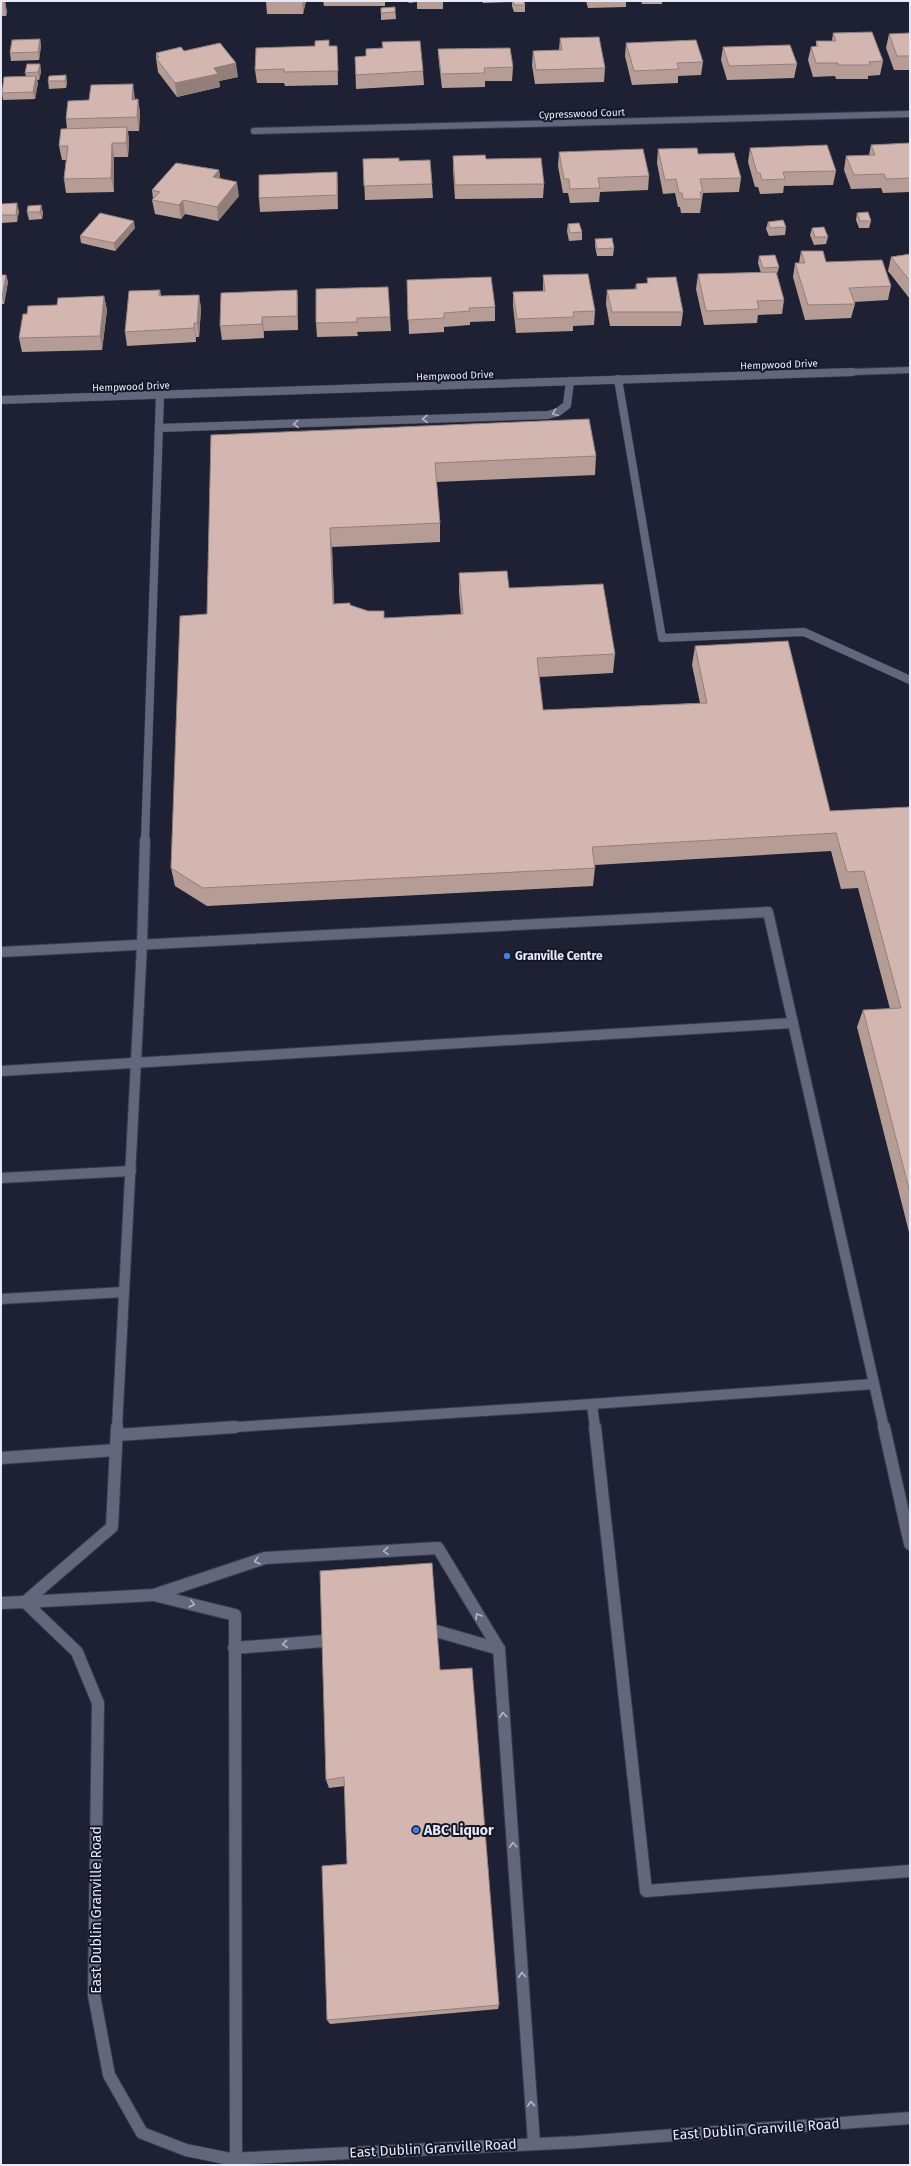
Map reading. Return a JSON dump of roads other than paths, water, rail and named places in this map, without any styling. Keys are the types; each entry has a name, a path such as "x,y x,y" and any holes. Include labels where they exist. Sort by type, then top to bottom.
{"street":[{"name":"Cypresswood Court","path":"254,131 910,114"},
{"name":"Hempwood Drive","path":"1,400 910,370"},
{"path":"618,379 662,638 804,632 910,680"},
{"path":"159,428 548,415 558,412 567,405 570,381"},
{"path":"25,1602 112,1527 142,945 160,395"},
{"path":"1,952 768,912 910,1544"},
{"path":"1,1072 792,1023"},
{"path":"1,1178 130,1170"},
{"path":"1,1299 124,1292"},
{"path":"117,1435 873,1384"},
{"path":"592,1404 646,1891 910,1871"},
{"path":"1,1458 116,1450"},
{"path":"1,1603 154,1595 265,1558 438,1548 499,1649 534,2143"},
{"path":"154,1595 235,1615 236,2158"},
{"name":"East Dublin Granville Road","path":"25,1602 77,1652 98,1702 94,1995 109,2074 142,2133 186,2150 236,2158 579,2142 910,2118"},
{"path":"436,1632 499,1649"},
{"path":"234,1648 324,1641"}],"place":[{"name":"Granville Centre","path":"507,956"},
{"name":"ABC Liquor","path":"416,1830"}]}
